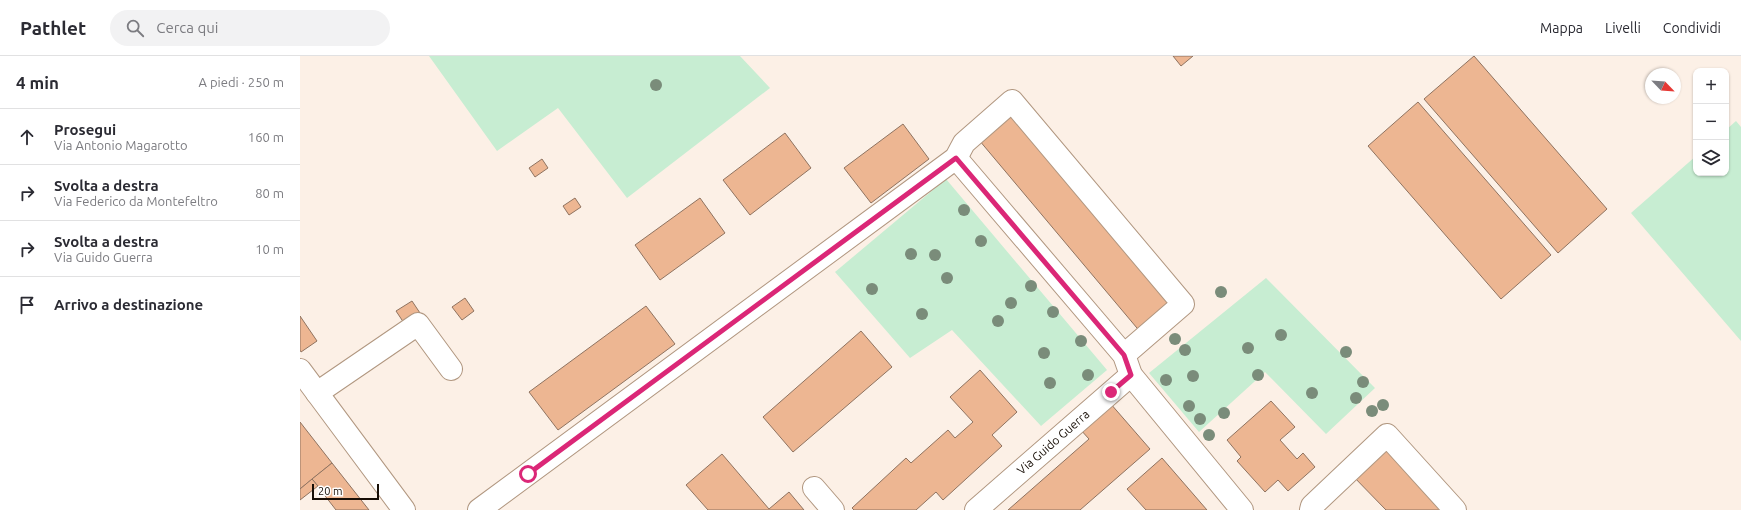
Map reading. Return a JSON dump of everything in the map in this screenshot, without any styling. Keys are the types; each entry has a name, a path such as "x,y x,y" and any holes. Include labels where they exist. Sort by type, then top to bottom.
{"street":[{"path":"479,510 956,158 964,143 1012,102 1184,304 1124,355"},
{"path":"956,158 1124,355 1131,375 1242,510"},
{"path":"317,393 418,324 451,369"},
{"path":"300,370 404,510"},
{"name":"Via Guido Guerra","path":"976,510 1131,375"},
{"path":"1311,510 1312,506 1387,435 1455,510"},
{"path":"814,488 833,510"}],"green space":[{"path":"429,56 740,56 770,88 627,198 558,108 497,151"},
{"path":"1736,121 1741,127 1741,341 1631,213 1693,159 1693,176 1729,176 1729,127"},
{"path":"946,179 1107,370 1041,426 952,330 910,358 835,272"},
{"path":"1266,278 1375,388 1326,434 1265,372 1199,432 1149,373"}],"building":[{"path":"1173,56 1193,56 1181,66"},
{"path":"1474,56 1607,209 1558,253 1424,99"},
{"path":"1418,102 1551,255 1501,299 1368,146"},
{"path":"1011,112 1177,304 1142,334 979,140"},
{"path":"903,124 929,159 871,203 844,168"},
{"path":"785,133 811,168 750,215 723,180"},
{"path":"542,159 548,168 535,177 529,168"},
{"path":"575,198 581,207 569,215 563,206"},
{"path":"700,198 725,233 660,280 635,245"},
{"path":"465,298 474,311 462,320 452,307"},
{"path":"412,301 420,313 404,323 396,311"},
{"path":"646,306 675,344 558,430 529,392"},
{"path":"300,316 317,341 301,352 300,350"},
{"path":"861,331 892,367 793,452 763,417"},
{"path":"980,370 1017,412 992,435 1002,446 943,500 936,492 916,510 854,510 852,508 906,458 911,463 948,430 955,438 973,422 950,397"},
{"path":"1271,401 1295,427 1280,440 1297,459 1303,453 1315,467 1288,491 1278,480 1265,492 1237,461 1241,457 1227,440"},
{"path":"1110,403 1150,449 1080,510 1008,510 1089,439 1080,429"},
{"path":"300,422 332,463 300,489"},
{"path":"1383,443 1446,510 1386,510 1350,473"},
{"path":"722,454 769,509 789,492 804,510 708,510 686,485"},
{"path":"1162,458 1207,510 1146,510 1127,489"},
{"path":"332,463 369,510 336,510 312,479"},
{"path":"312,479 318,486 300,500 300,489"}],"route":[{"path":"528,474 956,158 1124,355 1131,375 1111,392"}]}
